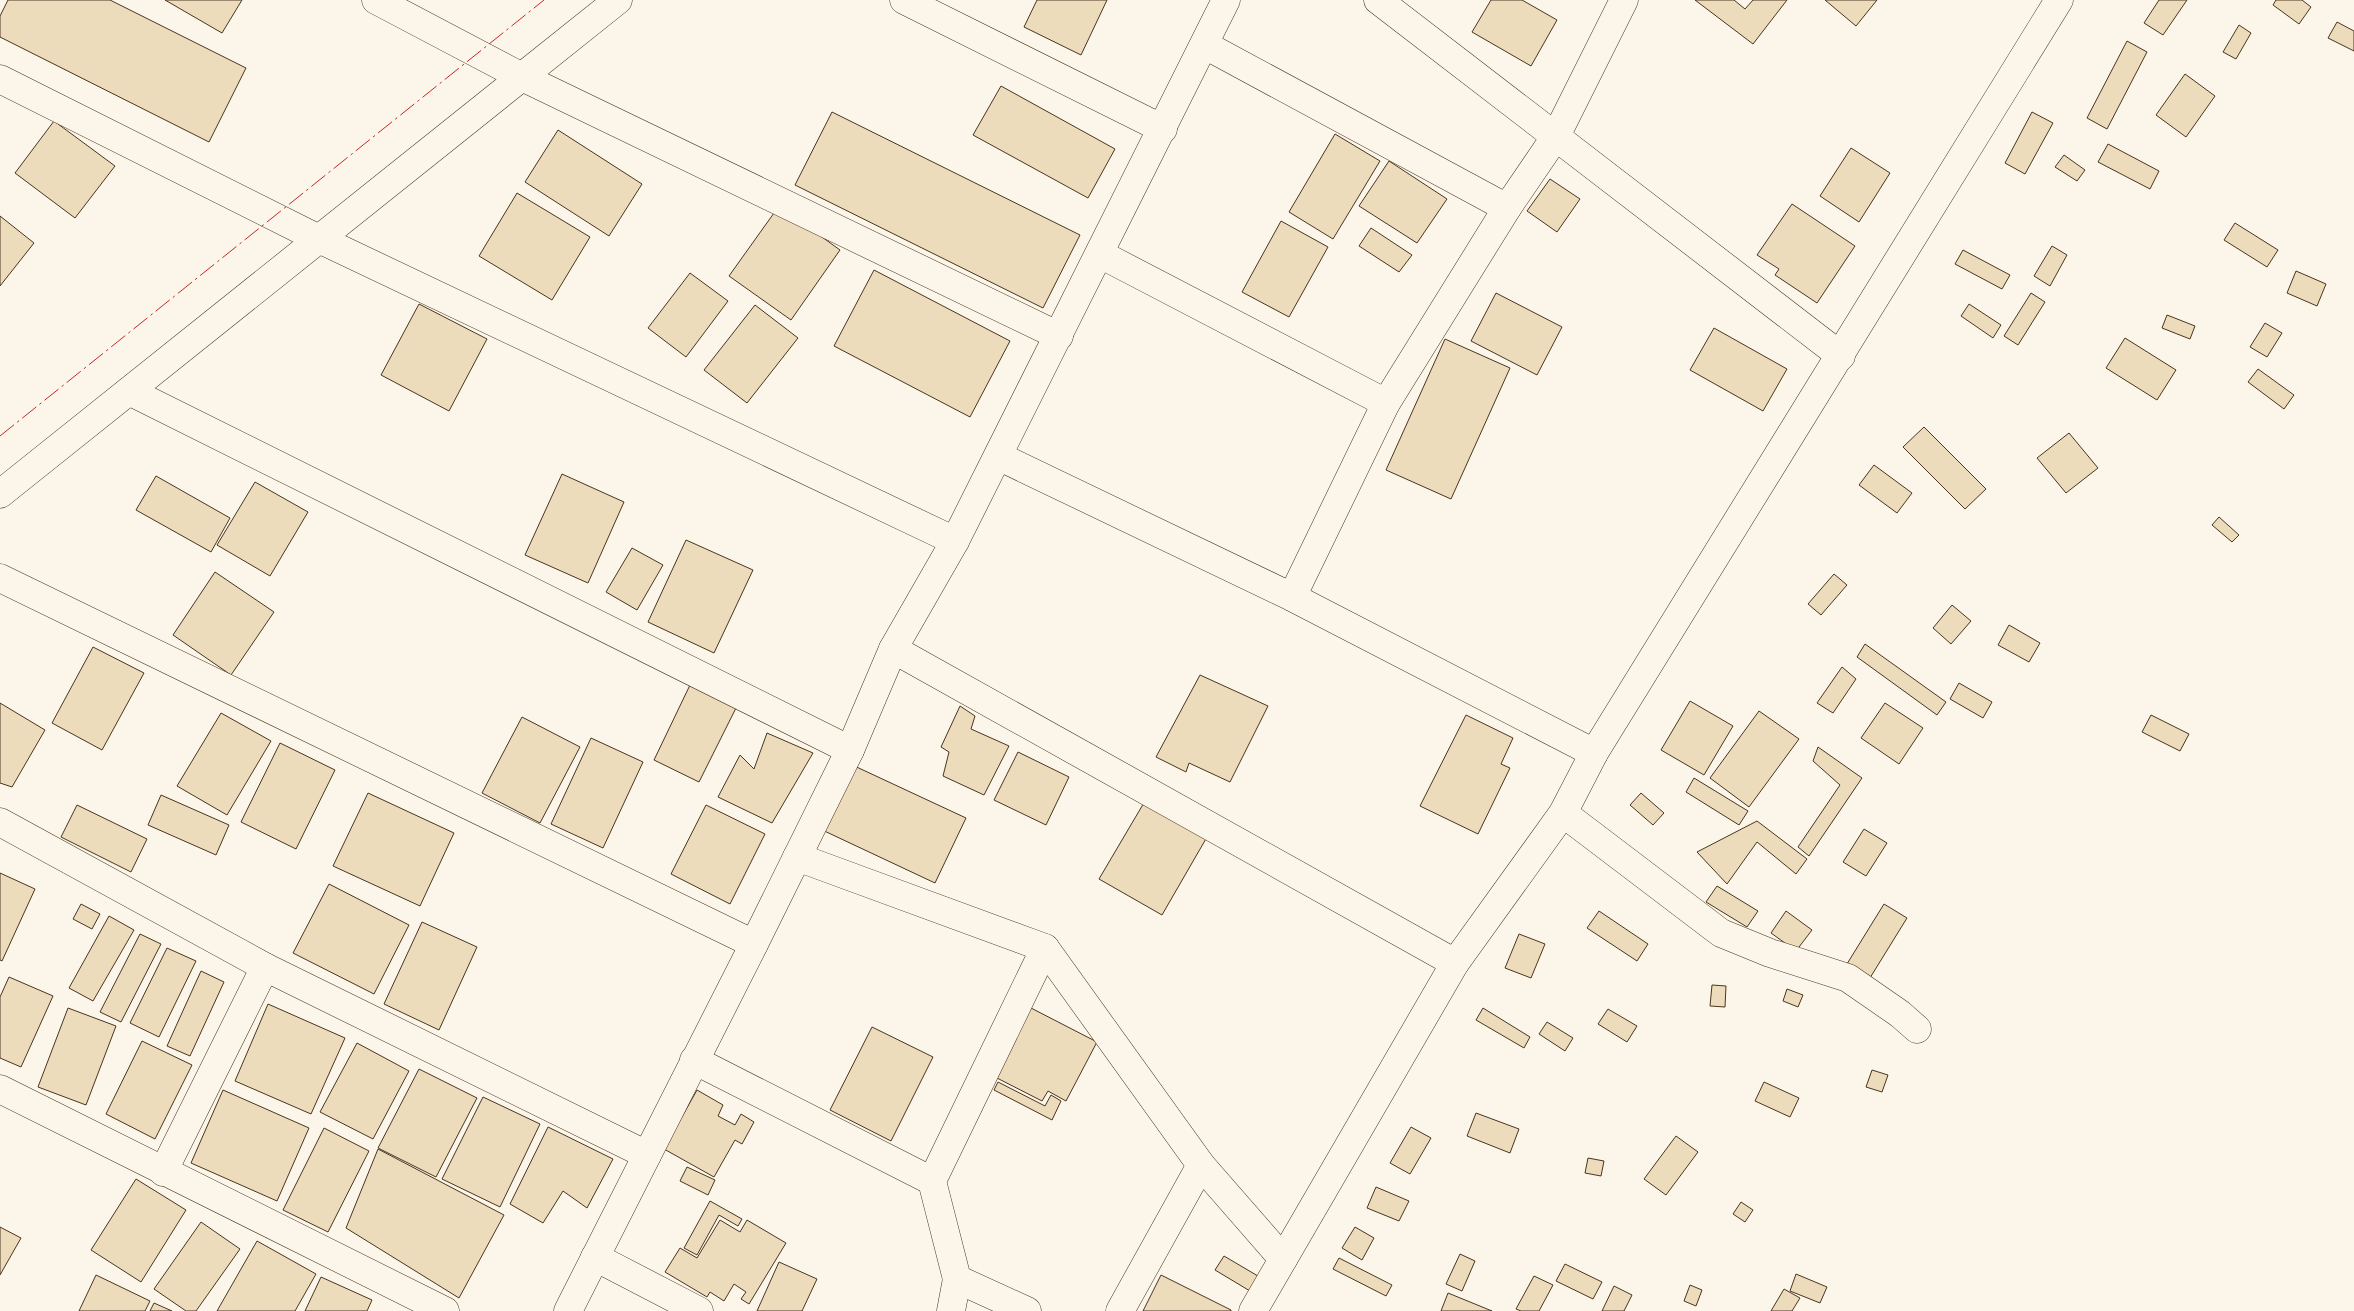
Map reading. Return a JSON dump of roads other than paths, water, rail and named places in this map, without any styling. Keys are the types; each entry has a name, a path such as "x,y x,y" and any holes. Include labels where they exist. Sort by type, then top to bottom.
{"street":[{"path":"376,0 522,77 1059,336"},
{"path":"0,494 618,0"},
{"path":"904,0 1162,129"},
{"path":"568,1311 850,750 893,649 955,542 1226,0"},
{"path":"1378,0 1841,356"},
{"path":"1292,597 1386,403 1506,208 1556,136 1624,0"},
{"path":"1253,1311 1455,963 1563,813 1594,753 1841,356 2059,0"},
{"path":"1205,44 1506,208"},
{"path":"0,79 319,239 955,542"},
{"path":"1100,254 1386,403"},
{"path":"129,391 850,750"},
{"path":"998,456 1292,597 1594,753"},
{"path":"0,578 754,944"},
{"path":"893,649 1455,963"},
{"path":"1563,813 1721,934 1770,953 1848,978 1900,1014 1917,1029"},
{"path":"0,822 266,967 647,1155"},
{"path":"797,856 1045,948 1201,1165 1283,1258"},
{"path":"951,1311 958,1279 932,1181 1045,948"},
{"path":"163,1172 266,967"},
{"path":"694,1060 932,1181"},
{"path":"0,1089 163,1172 445,1311"},
{"path":"1120,1311 1201,1165"},
{"path":"595,1257 699,1311"},
{"path":"958,1279 1027,1311"}]}
